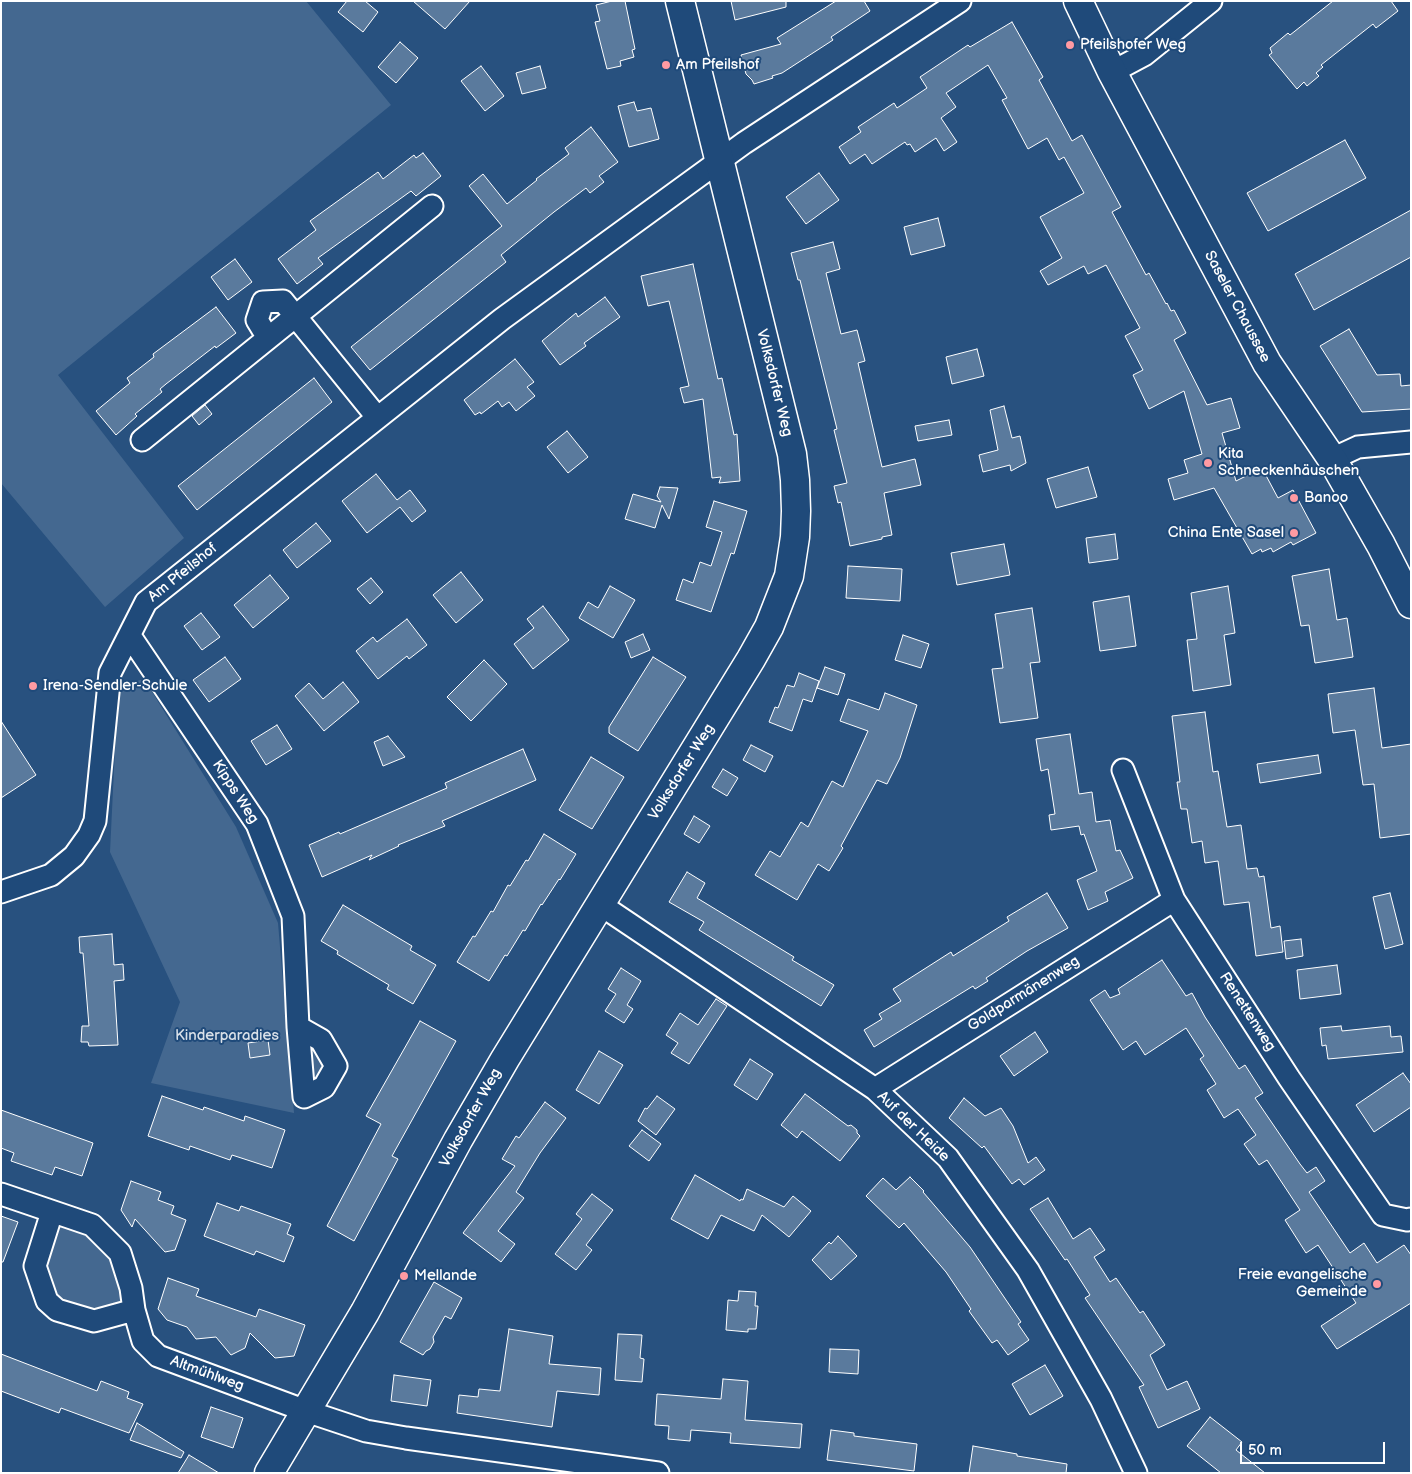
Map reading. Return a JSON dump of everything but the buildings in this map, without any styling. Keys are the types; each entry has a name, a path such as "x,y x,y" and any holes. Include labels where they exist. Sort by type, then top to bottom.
{"street":[{"name":"Volksdorfer Weg","path":"269,1473 382,1281 458,1140 505,1059 762,641 777,611 789,576 795,537 796,510 792,454 680,1"},
{"name":"Am Pfeilshof","path":"1,892 51,875 74,856 95,822 110,673 146,602 502,319 719,160 960,1"},
{"name":"Saseler Chaussee","path":"1078,1 1112,72 1267,363 1332,459 1381,545 1411,604"},
{"path":"1112,72 1144,55 1211,1"},
{"path":"142,440 432,206"},
{"path":"268,338 257,320 263,302 283,301 377,417"},
{"path":"1332,459 1358,447 1411,442"},
{"name":"Kipps Weg","path":"130,636 257,824 293,916 298,1027"},
{"name":"Renettenweg","path":"1123,770 1174,900 1290,1078 1383,1215 1411,1219"},
{"name":"Goldparmänenweg","path":"875,1089 1174,900"},
{"name":"Auf der Heide","path":"601,904 875,1089 948,1158 1028,1270 1101,1399 1136,1473"},
{"name":"Altmühlweg","path":"1,1194 92,1225 120,1253 131,1288 134,1310 142,1341 158,1356 306,1411"},
{"path":"52,1212 36,1266 47,1301 56,1310 94,1321 134,1310"},
{"path":"306,1411 366,1431 658,1473"}],"green space":[{"path":"1,1 306,1 391,105 58,375 184,538 105,607 1,483"},
{"name":"Kinderparadies","path":"144,679 236,827 278,923 294,1113 151,1083 180,1002 110,852 118,687"},
{"path":"312,1048 329,1075 313,1081 308,1050"},
{"path":"62,1223 84,1233 107,1253 117,1270 125,1299 122,1304 94,1311 71,1307 55,1296 44,1261 56,1228"}],"place":[{"name":"Pfeilshofer Weg","path":"1070,45"},
{"name":"Am Pfeilshof","path":"666,65"},
{"name":"Kita Schneckenhäuschen","path":"1208,463"},
{"name":"Banoo","path":"1294,498"},
{"name":"China Ente Sasel","path":"1294,533"},
{"name":"Irena-Sendler-Schule","path":"33,686"},
{"name":"Mellande","path":"404,1276"},
{"name":"Freie evangelische Gemeinde","path":"1377,1284"}]}
